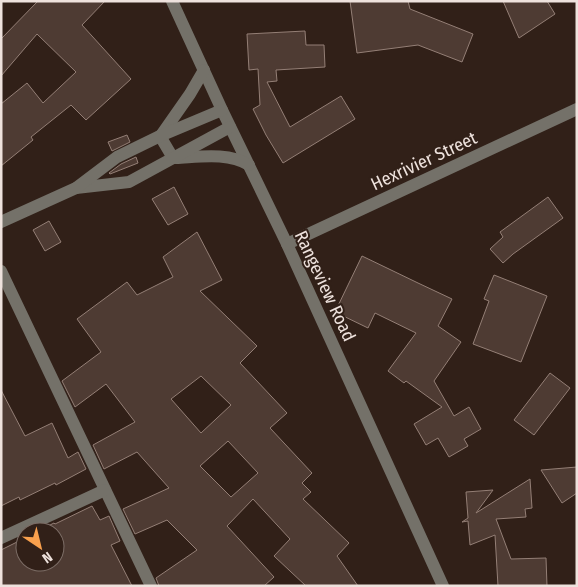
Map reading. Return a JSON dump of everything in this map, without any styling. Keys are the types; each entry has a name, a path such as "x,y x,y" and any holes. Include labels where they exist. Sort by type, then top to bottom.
{"street":[{"name":"Rangeview Road","path":"172,1 230,128 287,244 443,586"},
{"path":"160,136 176,116 204,70"},
{"name":"Hexrivier Street","path":"287,244 577,109"},
{"path":"1,222 76,188 117,157 160,136 222,110"},
{"path":"76,188 129,182 230,128"},
{"path":"160,136 173,158"},
{"path":"173,158 216,157 241,160 249,166"},
{"path":"1,271 150,586"},
{"path":"1,538 105,490"}],"building":[{"path":"38,1 105,1 82,25 131,79 86,120 71,105 31,137 33,140 1,166 1,104 27,83 43,103 76,72 37,34 1,76 1,39"},
{"path":"350,1 408,1 410,9 473,34 462,62 418,45 357,53"},
{"path":"503,1 547,1 555,14 519,38"},
{"path":"305,31 306,45 324,45 325,67 276,70 277,81 267,82 290,127 341,96 355,119 283,163 253,109 260,105 258,69 249,70 247,34"},
{"path":"127,135 130,142 112,151 108,142"},
{"path":"136,157 138,163 109,173 121,164"},
{"path":"174,187 188,214 168,225 152,199"},
{"path":"548,197 563,218 503,263 490,249 503,237 500,232"},
{"path":"49,221 61,242 45,251 33,230"},
{"path":"197,232 222,280 200,291 257,346 240,363 287,413 270,428 312,473 302,483 311,492 303,499 349,543 337,556 358,586 306,586 274,556 290,539 253,499 227,526 274,577 264,586 159,586 156,578 197,550 167,520 135,534 123,509 169,488 137,452 104,469 93,445 135,422 106,384 75,407 62,381 101,352 77,319 127,282 137,295 173,277 163,257","holes":["201,376 231,405 201,433 171,399","228,441 258,473 231,497 200,466"]},
{"path":"362,256 452,299 438,326 461,342 434,381 454,416 469,407 481,429 464,439 468,446 449,457 438,438 426,445 414,424 442,407 406,381 404,383 388,371 416,333 375,313 368,328 335,312"},
{"path":"494,275 547,296 521,362 473,344 489,301 484,299"},
{"path":"550,373 570,388 534,435 514,420"},
{"path":"1,390 25,436 52,423 68,458 78,452 86,469 56,485 55,483 20,500 19,497 1,506"},
{"path":"577,467 577,493 562,503 541,470"},
{"path":"530,479 532,508 525,509 526,517 496,519 511,559 546,558 547,586 498,586 495,535 470,545 468,521 462,522 468,518 466,492 493,490 476,513"},
{"path":"92,506 100,520 109,516 120,541 111,545 132,586 1,586 1,550 15,543 15,572 65,572 65,522 59,522"}]}
